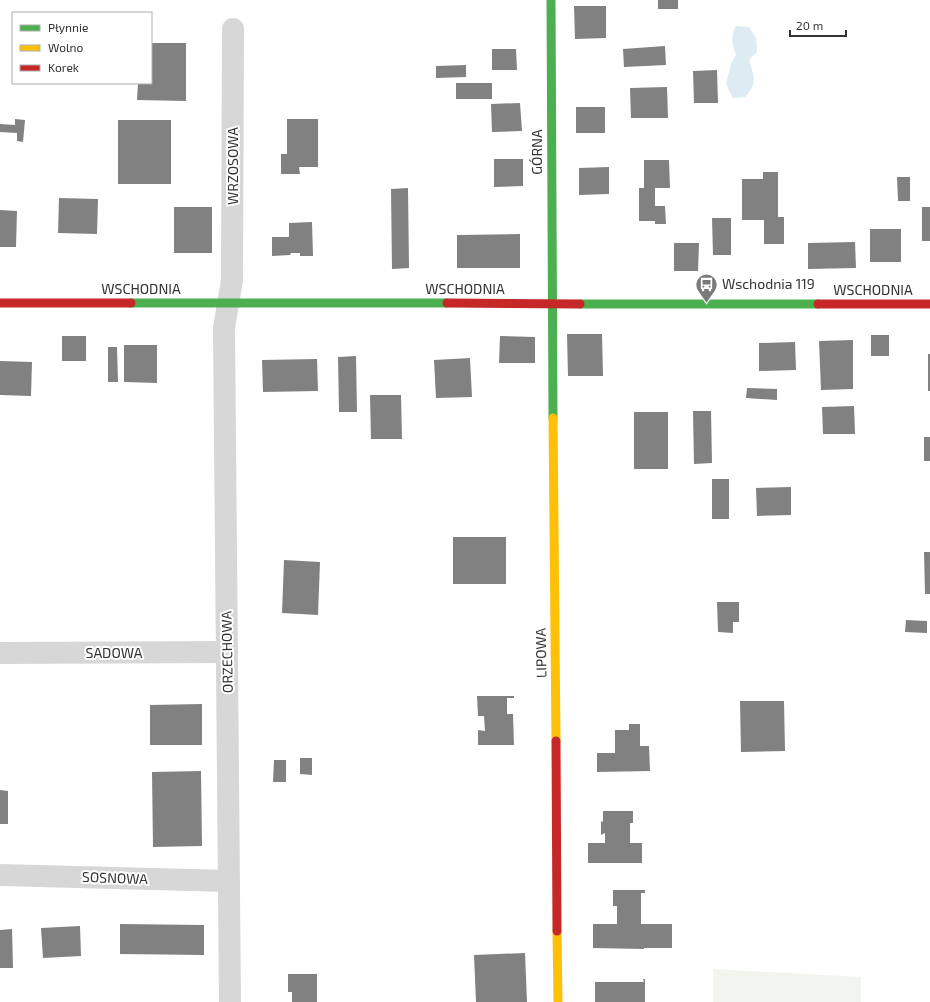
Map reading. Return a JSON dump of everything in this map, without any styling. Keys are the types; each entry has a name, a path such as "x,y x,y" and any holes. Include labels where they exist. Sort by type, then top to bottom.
{"street":[{"name":"GÓRNA","path":"551,0 552,303"},
{"name":"WRZOSOWA","path":"228,303 232,280 233,29"},
{"name":"WSCHODNIA","path":"0,303 930,304"},
{"name":"ORZECHOWA","path":"228,303 224,328 230,1002"},
{"name":"LIPOWA","path":"552,303 558,1002"},
{"name":"SADOWA","path":"0,653 227,652"},
{"name":"SOSNOWA","path":"0,875 229,881"}],"shaded area":[{"path":"736,26 749,27 756,38 757,52 749,60 754,80 752,88 745,97 733,98 726,84 731,64 736,55 732,40"},
{"path":"713,969 861,977 861,1002 713,1002"}],"building":[{"path":"658,0 678,0 678,9 658,9"},
{"path":"574,6 606,6 606,38 575,39"},
{"path":"152,43 186,43 186,101 137,100 138,84 152,84"},
{"path":"665,46 666,65 624,67 623,49"},
{"path":"492,49 516,49 517,70 492,70"},
{"path":"466,65 466,77 436,78 436,66"},
{"path":"717,70 718,103 694,103 693,71"},
{"path":"456,83 492,83 492,99 456,99"},
{"path":"667,87 668,118 631,118 630,88"},
{"path":"520,103 522,131 492,132 491,104"},
{"path":"576,107 605,107 605,133 576,133"},
{"path":"15,119 25,120 23,142 17,141 17,133 0,132 0,124 15,125"},
{"path":"287,119 318,119 318,167 299,167 300,174 281,174 281,154 287,154"},
{"path":"118,120 171,120 171,184 118,184"},
{"path":"494,159 523,159 523,186 494,187"},
{"path":"644,160 669,160 670,188 655,188 655,206 665,206 666,224 655,224 655,221 639,221 639,188 644,188"},
{"path":"609,167 609,194 579,195 579,168"},
{"path":"763,172 778,172 778,217 784,217 784,244 764,244 764,220 742,220 742,179 763,179"},
{"path":"897,177 910,177 910,201 898,201"},
{"path":"408,188 409,268 392,269 391,189"},
{"path":"59,198 98,199 97,234 58,233"},
{"path":"174,207 212,207 212,253 174,253"},
{"path":"922,207 930,207 930,241 922,241"},
{"path":"0,210 17,211 16,247 0,247"},
{"path":"712,218 731,218 731,255 713,255"},
{"path":"312,222 313,256 300,256 300,253 291,253 290,255 272,256 272,237 289,237 289,223"},
{"path":"870,229 901,229 901,262 870,262"},
{"path":"520,234 520,268 457,268 457,235"},
{"path":"855,242 856,268 808,269 808,243"},
{"path":"674,243 699,243 698,271 674,271"},
{"path":"567,334 602,334 603,376 568,376"},
{"path":"871,335 889,335 889,356 871,356"},
{"path":"62,336 86,336 86,361 62,361"},
{"path":"500,336 535,337 535,363 499,363"},
{"path":"853,340 853,389 821,390 819,341"},
{"path":"795,342 796,370 759,371 759,343"},
{"path":"124,345 157,345 157,383 124,382"},
{"path":"108,347 117,347 118,382 108,382"},
{"path":"928,354 930,354 930,391 928,391"},
{"path":"356,356 357,412 339,412 338,357"},
{"path":"470,358 472,397 436,398 434,360"},
{"path":"317,359 318,391 263,392 262,360"},
{"path":"0,361 32,362 31,396 0,395"},
{"path":"747,388 777,389 777,400 746,398"},
{"path":"370,395 401,395 402,439 371,439"},
{"path":"854,406 855,434 823,434 822,407"},
{"path":"693,411 711,411 712,463 694,464"},
{"path":"634,412 668,412 668,469 634,469"},
{"path":"924,437 930,437 930,461 924,461"},
{"path":"712,479 729,479 729,519 712,519"},
{"path":"791,487 791,515 757,516 756,488"},
{"path":"453,537 506,537 506,584 453,584"},
{"path":"924,552 930,552 930,594 925,594"},
{"path":"284,560 320,562 318,615 282,613"},
{"path":"717,602 739,602 739,622 733,622 733,633 718,632"},
{"path":"906,620 927,621 927,633 905,632"},
{"path":"477,696 514,696 514,698 507,698 507,714 513,714 514,745 478,745 478,730 485,731 484,716 478,716"},
{"path":"740,701 784,701 785,751 741,752"},
{"path":"202,704 202,745 150,745 150,705"},
{"path":"629,724 640,724 640,746 649,746 650,771 597,772 597,753 615,753 615,730 629,730"},
{"path":"300,758 312,758 312,775 300,774"},
{"path":"274,760 286,760 286,782 273,782"},
{"path":"201,771 202,846 153,847 152,772"},
{"path":"0,790 8,791 8,824 0,824"},
{"path":"603,811 633,811 633,823 630,823 630,843 642,843 642,863 588,863 588,843 605,843 605,833 601,835"},
{"path":"613,890 645,890 645,893 641,893 641,924 672,924 672,948 593,948 593,924 617,924 617,906 613,906"},
{"path":"120,924 204,925 204,955 120,954"},
{"path":"80,926 81,956 43,958 41,928"},
{"path":"12,929 13,968 0,968 0,930"},
{"path":"525,953 527,1002 476,1002 474,955"},
{"path":"288,974 317,974 317,1002 292,1002 292,992 288,992"},
{"path":"643,979 645,979 645,1002 595,1002 595,982 644,982"}],"traffic: fast":[{"path":"551,0 553,418"},
{"path":"131,303 447,303"},
{"path":"580,304 818,304"}],"traffic: slow":[{"path":"553,418 556,741"},
{"path":"557,931 558,1002"}],"traffic: jam":[{"path":"0,303 131,303"},
{"path":"447,303 580,304"},
{"path":"818,304 930,304"},
{"path":"556,741 557,931"}],"place":[{"name":"Wschodnia 119","path":"707,304"}]}
